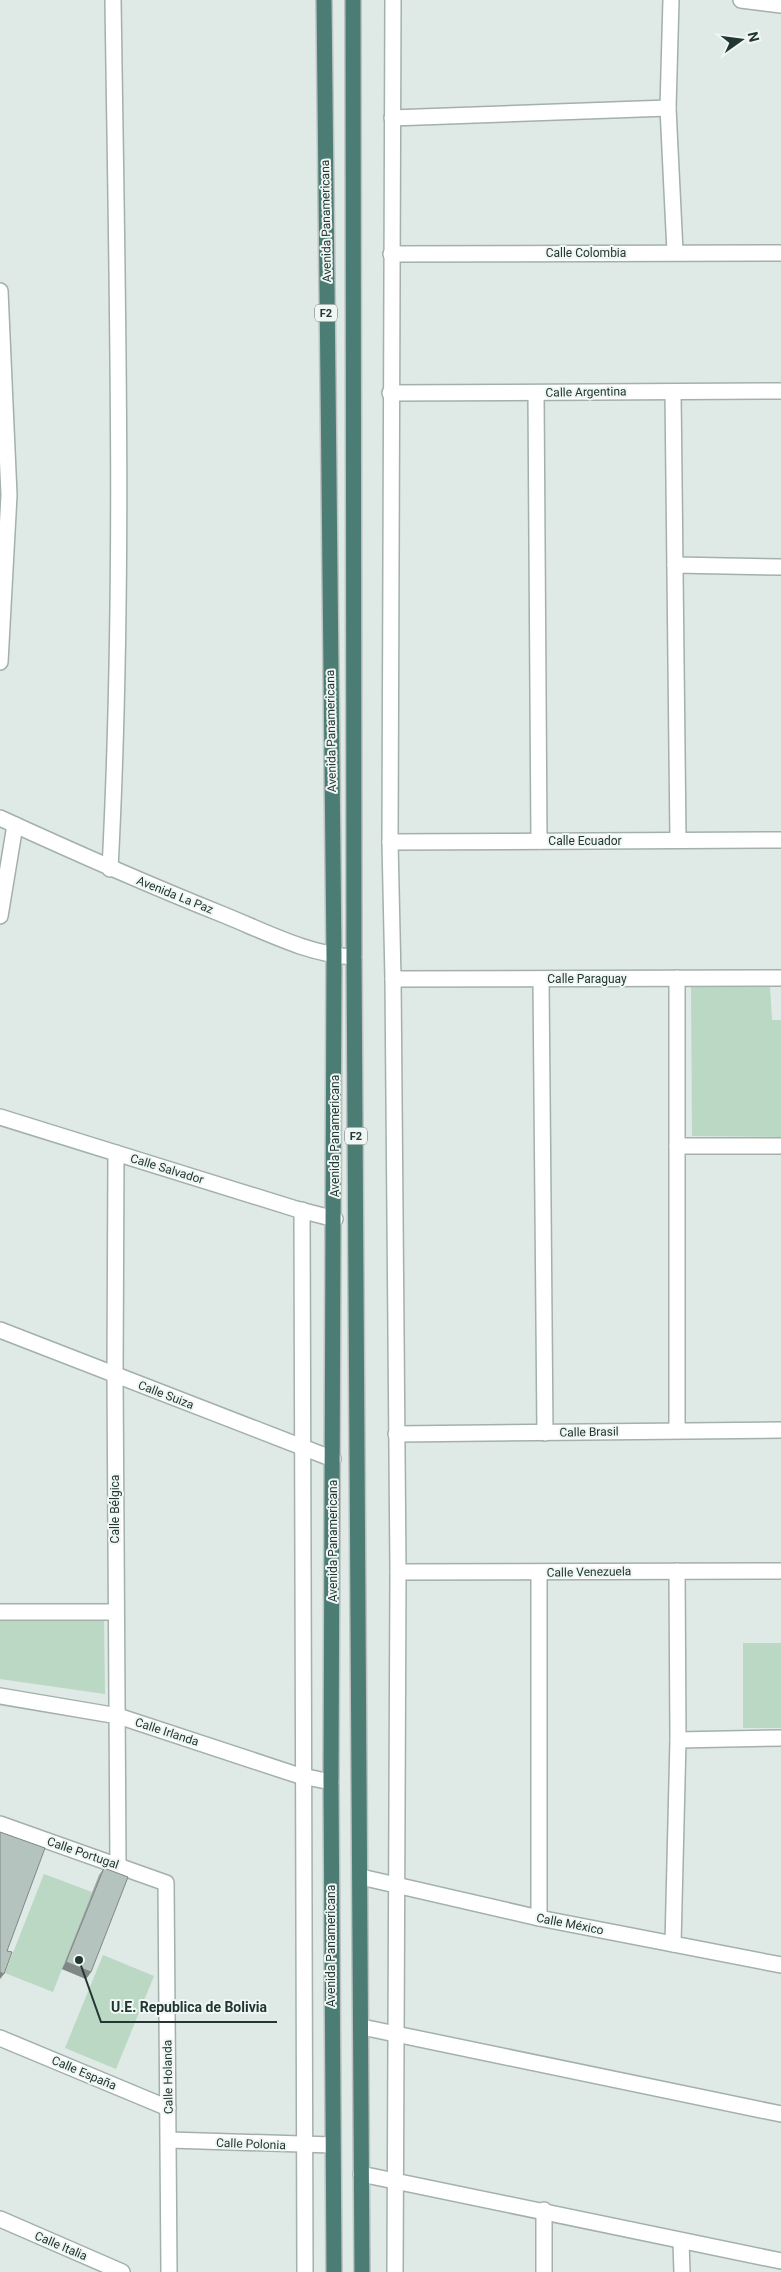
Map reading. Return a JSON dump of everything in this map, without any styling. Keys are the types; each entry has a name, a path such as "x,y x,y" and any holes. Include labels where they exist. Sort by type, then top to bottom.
{"highway":[{"name":"Avenida Panamericana","path":"324,0 334,956 335,1218 331,1782 334,2272"},
{"name":"Avenida Panamericana","path":"353,0 354,957 362,2272"}],"street":[{"path":"110,869 117,744 118,399 113,0"},
{"path":"393,0 390,393 390,842 398,1572 395,2272"},
{"path":"671,0 668,108 675,252"},
{"path":"741,0 781,5"},
{"path":"392,118 668,108"},
{"name":"Calle Colombia","path":"391,254 781,253"},
{"path":"0,291 5,494 0,657"},
{"name":"Calle Argentina","path":"390,393 781,391"},
{"path":"673,392 678,840"},
{"path":"536,393 539,841"},
{"path":"675,565 781,567"},
{"name":"Avenida La Paz","path":"0,818 110,869 290,942 334,956 354,957"},
{"path":"0,916 15,825"},
{"name":"Calle Ecuador","path":"390,842 781,840"},
{"path":"677,978 677,1430"},
{"name":"Calle Paraguay","path":"393,980 781,978"},
{"path":"541,979 545,1433"},
{"name":"Calle Salvador","path":"0,1116 302,1210 335,1218"},
{"path":"677,1146 781,1146"},
{"name":"Calle Bélgica","path":"116,1153 115,1375 118,1865"},
{"path":"302,1210 305,2272"},
{"name":"Calle Suiza","path":"0,1330 333,1459"},
{"name":"Calle Brasil","path":"396,1434 781,1430"},
{"path":"673,1944 678,1740 677,1571"},
{"name":"Calle Venezuela","path":"398,1572 781,1571"},
{"path":"538,1573 539,1918"},
{"path":"0,1612 116,1612"},
{"name":"Calle Irlanda","path":"0,1696 118,1716 304,1776 331,1782"},
{"path":"678,1740 781,1738"},
{"name":"Calle Portugal","path":"0,1824 166,1883"},
{"name":"Calle México","path":"361,1877 539,1918 781,1965"},
{"name":"Calle Holanda","path":"166,1883 168,2108 170,2140 169,2272"},
{"path":"362,2027 781,2114"},
{"name":"Calle España","path":"0,2038 168,2108"},
{"name":"Calle Polonia","path":"170,2140 332,2146"},
{"path":"361,2174 544,2210 681,2242 781,2261"},
{"path":"544,2210 544,2272"},
{"name":"Calle Italia","path":"0,2219 122,2272"},
{"path":"681,2242 682,2272"}],"green space":[{"path":"691,985 770,987 772,1020 781,1020 781,1137 692,1136"},
{"path":"0,1617 104,1617 105,1694 0,1679"},
{"path":"743,1643 781,1643 781,1728 743,1728"},
{"path":"44,1874 92,1892 53,1992 5,1973"},
{"path":"103,1955 154,1976 116,2069 65,2048"}],"building":[{"path":"0,1832 45,1848 7,1951 12,1952 4,1974 0,1972"},
{"path":"104,1868 128,1877 91,1972 66,1962"}],"place":[{"name":"U.E. Republica de Bolivia","path":"79,1960"}]}
